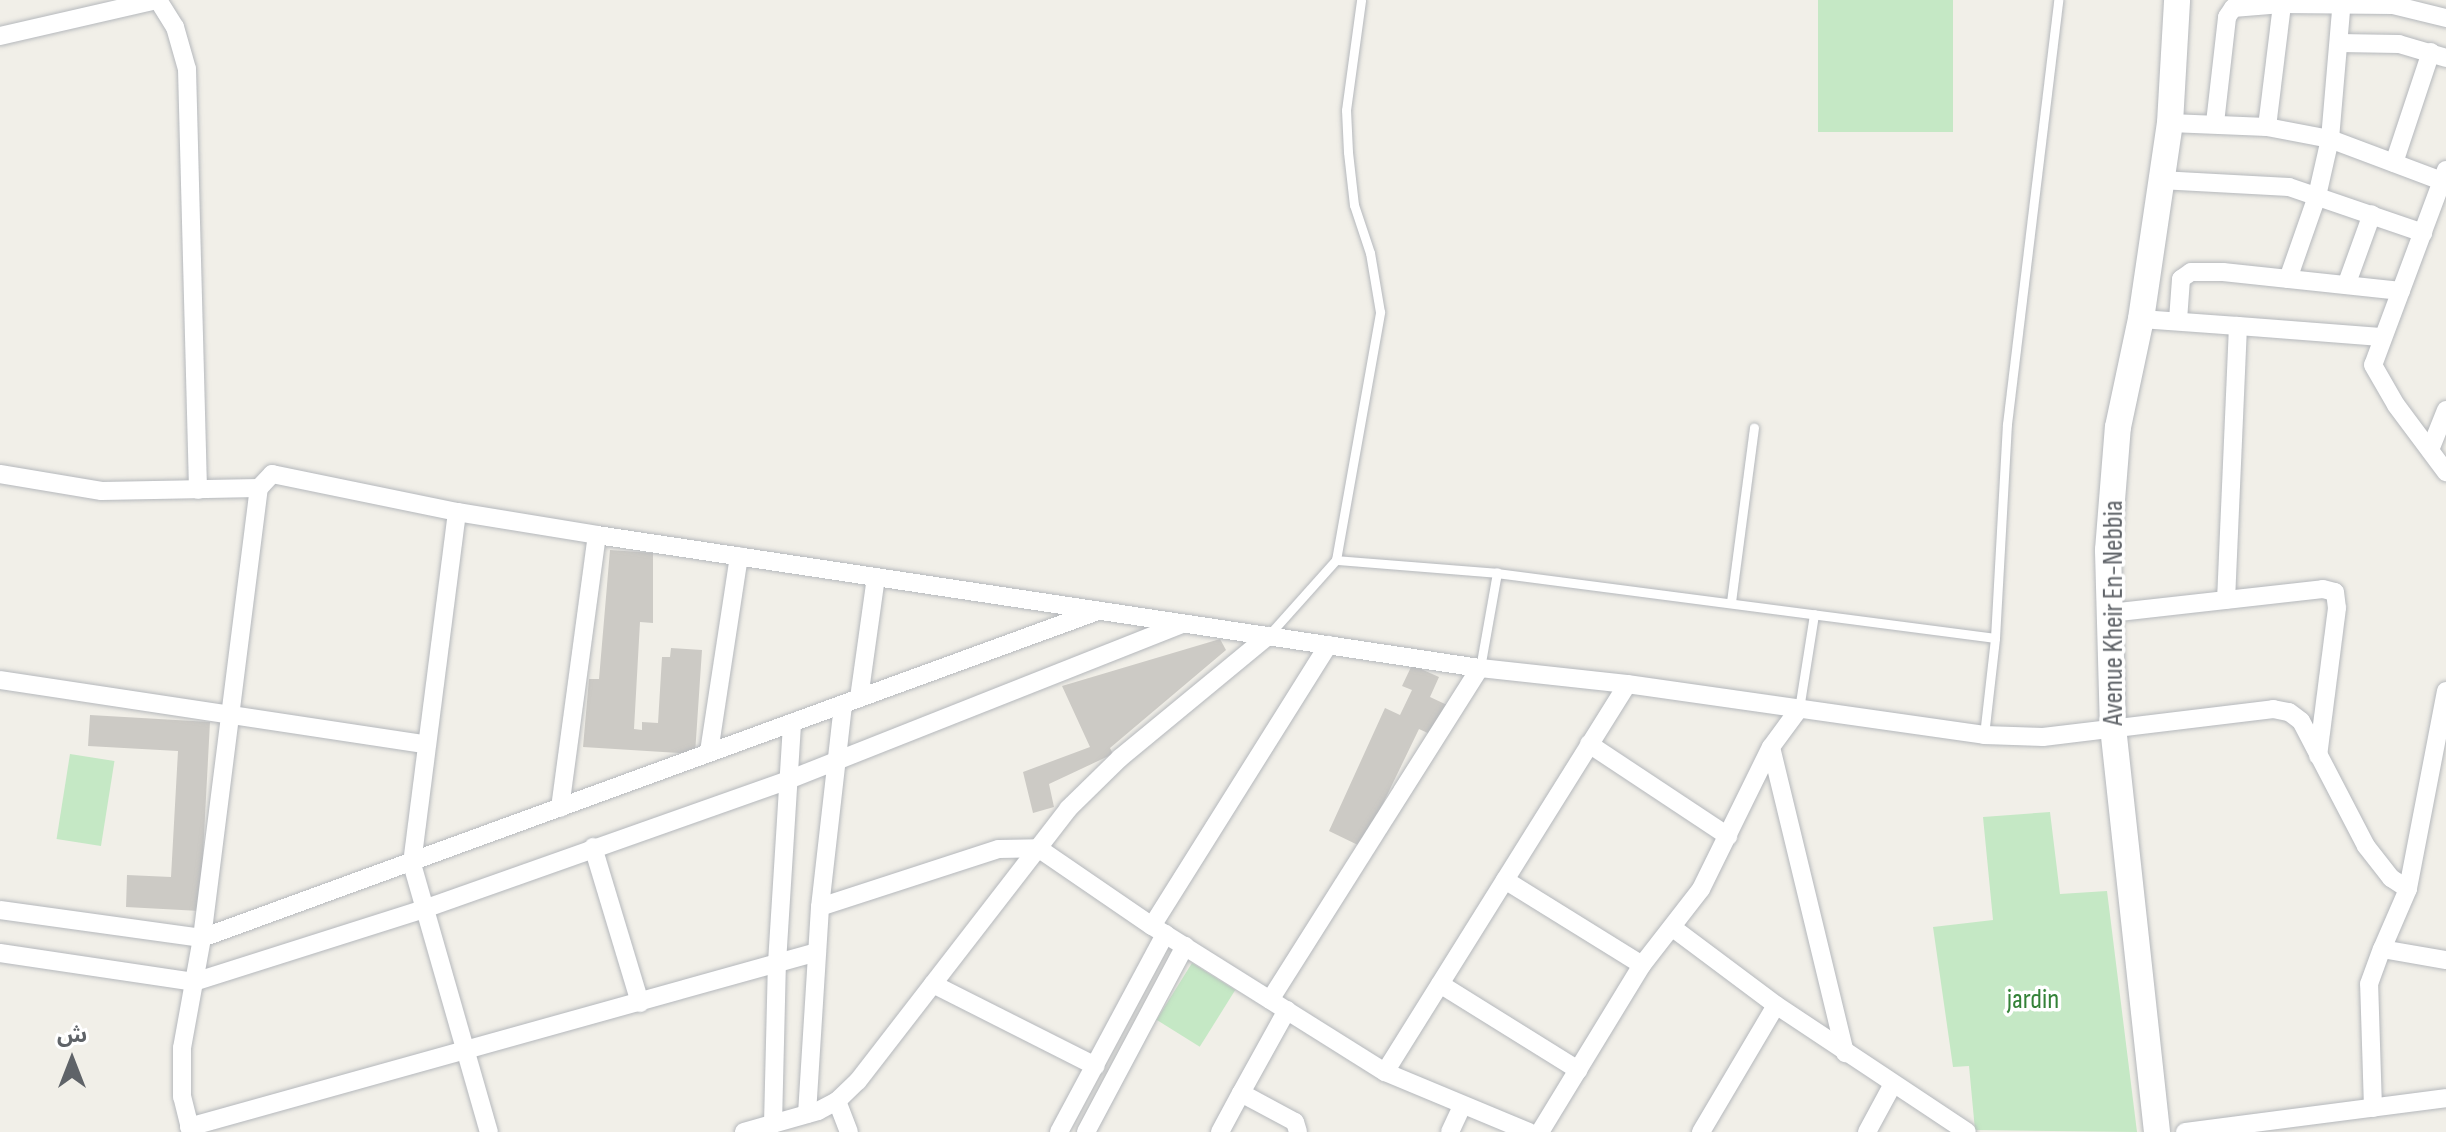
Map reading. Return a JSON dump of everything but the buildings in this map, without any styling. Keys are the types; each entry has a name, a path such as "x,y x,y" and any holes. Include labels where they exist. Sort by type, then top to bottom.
{"main road":[{"name":"Avenue Kheir En-Nebbia","path":"2157,1132 2113,730 2108,550 2118,427 2141,319 2170,123 2177,0"}],"street":[{"path":"0,36 157,0 175,27 187,69 198,490"},
{"path":"2215,123 2228,13 2240,7 2342,2 2413,8 2446,18"},
{"path":"2288,279 2317,196 2330,139 2342,2"},
{"path":"2267,127 2282,4"},
{"path":"2339,43 2399,44 2439,55 2394,163"},
{"path":"2170,123 2267,127 2330,139 2394,163 2444,175 2374,358 2377,375 2446,472"},
{"path":"2160,180 2289,187 2423,233"},
{"path":"2347,283 2372,214"},
{"path":"2178,320 2180,284 2186,273 2223,272 2401,291"},
{"path":"2141,319 2382,337"},
{"path":"2226,600 2238,326"},
{"path":"2430,450 2446,410"},
{"path":"817,952 190,1130 182,1097 181,1057 202,938 259,488 268,475 277,473 457,512 597,535 1183,624 1480,668 1627,684 1984,735 2043,737 2273,709 2289,712 2301,721 2371,853 2391,878 2408,889"},
{"path":"0,474 102,491 259,488"},
{"path":"457,512 412,864 489,1132"},
{"path":"560,808 597,535"},
{"path":"709,752 739,556"},
{"path":"807,1114 820,907 836,762 876,577"},
{"path":"2110,613 2323,589 2335,592 2338,597 2318,756"},
{"path":"0,910 202,938 1100,611"},
{"path":"0,953 194,982 424,909 788,780 1183,624"},
{"path":"744,1132 807,1114 837,1101 858,1081 1068,809 1120,758 1268,636"},
{"path":"1059,1132 1120,1018 1159,930 1328,645"},
{"path":"1270,1000 1480,668"},
{"path":"0,680 425,744"},
{"path":"1385,1072 1627,684"},
{"path":"2373,1108 2369,984 2408,889 2441,741 2446,691"},
{"path":"1540,1132 1642,965 1701,889 1771,747 1799,709"},
{"path":"773,1124 777,963 792,724"},
{"path":"1589,744 1728,836"},
{"path":"1771,747 1845,1053"},
{"path":"593,847 640,1003"},
{"path":"820,907 999,849 1038,848 1159,930 1385,1072 1529,1132"},
{"path":"1505,880 1642,965"},
{"path":"1673,928 1845,1053 1967,1132"},
{"path":"1069,1114 1092,1130 1185,946"},
{"path":"2382,949 2446,960"},
{"path":"933,984 1095,1066"},
{"path":"1440,984 1578,1070"},
{"path":"1701,1132 1776,1005"},
{"path":"1220,1132 1287,1010"},
{"path":"1120,1018 1140,1030"},
{"path":"1867,1132 1893,1084"},
{"path":"1241,1093 1295,1122 1298,1132"},
{"path":"2185,1132 2446,1098"},
{"path":"837,1101 849,1132"},
{"path":"1450,1132 1462,1106"}],"lane":[{"path":"1268,636 1336,560 1380,312 1370,253 1354,205 1348,152 1346,110 1361,0"},
{"path":"1984,735 1995,638 2007,424 2058,0"},
{"path":"1731,602 1754,428"},
{"path":"1336,560 1497,573 1995,638"},
{"path":"1480,668 1497,573"},
{"path":"1799,709 1814,614"}],"green space":[{"path":"1818,0 1953,0 1953,132 1818,132"},
{"path":"70,754 114,761 101,846 57,839"},
{"name":"jardin","path":"2050,812 2060,894 2107,891 2137,1132 1975,1130 1969,1066 1953,1067 1933,927 1993,920 1983,817"},
{"path":"1192,963 1235,990 1200,1047 1156,1020"}]}
